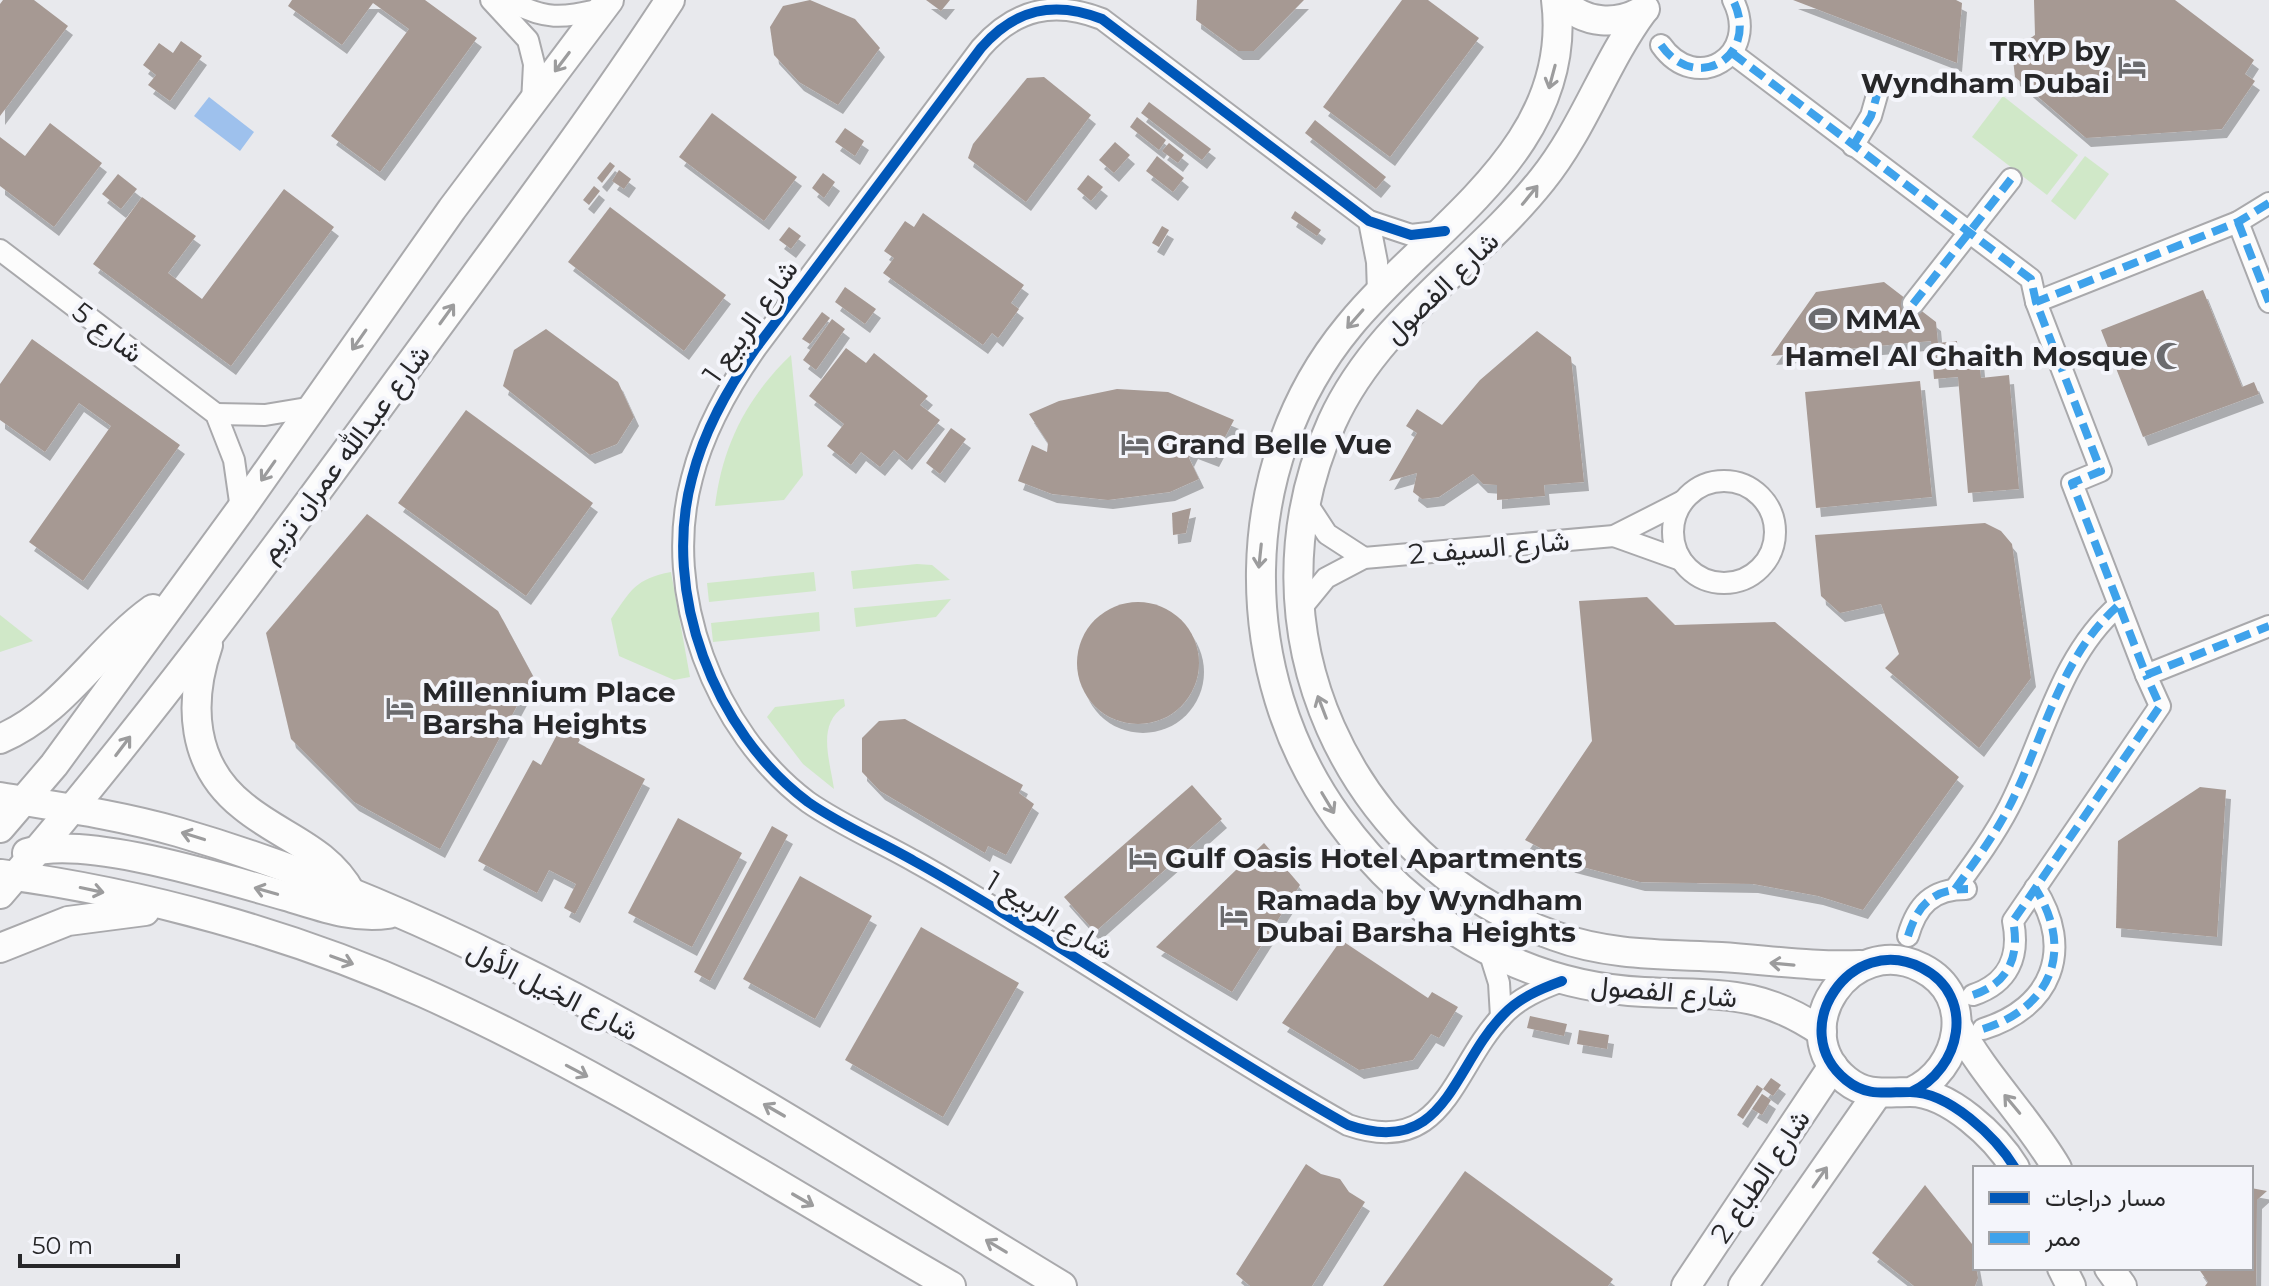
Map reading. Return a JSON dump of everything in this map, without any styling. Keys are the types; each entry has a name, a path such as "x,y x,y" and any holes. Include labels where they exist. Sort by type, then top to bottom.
{"main road":[{"name":"شارع عبدالله عمران تريم","path":"4,877 36,850 66,805 101,774 215,626 616,82 670,0"},
{"path":"1559,0 1596,20 1628,18 1649,5"},
{"name":"شارع الفصول","path":"1559,0 1558,49 1543,104 1513,152 1445,231 1378,293 1326,353 1289,423 1263,523 1258,570 1261,617 1285,717 1308,768 1336,815 1370,859 1409,898 1453,932 1489,951 1562,981 1643,992 1757,999 1801,1018 1822,1032"},
{"name":"شارع عبدالله عمران تريم","path":"0,828 13,799 181,591 405,274 606,4"},
{"name":"شارع الفصول","path":"1649,5 1619,46 1578,127 1545,176 1482,248 1403,319 1363,369 1332,423 1306,502 1298,575 1299,611 1319,699 1339,747 1365,792 1416,850 1476,899 1531,927 1603,949 1781,964 1860,965"},
{"path":"0,739 39,718 67,695 134,625 181,591"},
{"path":"215,626 198,674 194,705 198,736 208,764 224,788 243,807 322,856 351,893"},
{"name":"شارع الخيل الأول","path":"13,799 66,805 231,848 397,913 586,1004 707,1071 1062,1286"},
{"path":"0,828 66,805"},
{"path":"36,850 92,849 244,884 347,914 397,913"},
{"path":"4,877 179,911 295,943 438,1000 664,1118 951,1286"},
{"path":"0,948 68,921 105,915 179,911"},
{"path":"1970,1027 1956,1039 1945,1066 1924,1086 1911,1092 1877,1094 1853,1084 1833,1066 1822,1032 1827,1000 1835,986 1860,965 1892,959 1924,968 1948,992 1970,1027 1985,1072 2041,1142 2056,1166"},
{"name":"شارع الطباع 2","path":"1686,1286 1833,1066"},
{"path":"1911,1092 1956,1110 1977,1123 2013,1166"},
{"name":"شارع الطباع 2","path":"1743,1286 1877,1094"},
{"path":"1748,1193 1766,1188 1783,1197 1788,1205 1788,1224"}],"street":[{"path":"491,0 528,40 534,64 532,103"},
{"path":"508,0 543,16 567,17 606,4"},
{"path":"1661,45 1681,65 1709,68 1732,53 1742,27 1733,0"},
{"name":"شارع الربيع 1","path":"1445,231 1411,235 1369,221 1102,19 1083,9 1062,4 1041,5 1023,12 1007,21 981,48 756,348 723,400 691,481 685,549 689,608 710,674 724,700 768,765 808,801 948,881 1348,1125 1388,1133 1425,1121 1446,1102 1501,1017 1529,995 1562,981"},
{"path":"1732,53 2031,279 2036,302 2101,471 2072,483 2160,706 2013,921 2016,948 2007,973 1998,984 1973,995"},
{"path":"1853,146 1871,116 1877,95"},
{"path":"1913,304 2011,179"},
{"path":"2036,302 2238,222 2269,203"},
{"path":"1369,221 1377,262 1378,293"},
{"path":"2238,222 2269,302"},
{"name":"شارع 5","path":"0,250 216,414"},
{"path":"241,509 234,460 216,414 265,415 313,407"},
{"path":"1737,482 1758,494 1768,505 1775,534 1762,566 1742,580 1730,583 1705,580 1681,560 1673,530 1683,501 1707,484 1737,482"},
{"name":"شارع السيف 2","path":"1299,611 1326,578 1364,558 1614,536 1683,501"},
{"path":"1306,502 1327,534 1364,558"},
{"name":"شارع السيف 2","path":"1614,536 1681,560"},
{"path":"1908,936 1923,903 1937,893 1961,889 2009,807 2067,674 2094,627 2119,605"},
{"path":"2146,675 2269,626"},
{"path":"1970,1027 2023,1012 2046,981 2054,946 2053,928 2049,911 2035,888"},
{"path":"1489,951 1499,983 1501,1017"}],"green space":[{"path":"2003,96 2078,155 2047,195 1972,137"},
{"path":"2085,156 2109,174 2075,220 2051,201"},
{"path":"791,355 803,475 784,500 715,506 724,463 739,424 749,405"},
{"path":"932,565 950,580 853,589 851,571"},
{"path":"671,572 690,677 674,680 619,656 611,619 641,582"},
{"path":"814,572 816,591 709,602 707,583"},
{"path":"951,599 936,617 856,627 854,608"},
{"path":"819,612 820,631 713,642 711,623"},
{"path":"0,615 33,641 0,652"},
{"path":"844,699 845,706 830,722 828,733 834,789 803,764 767,717 775,707"}],"water":[{"path":"209,97 254,132 240,151 194,116"}],"building":[{"path":"3,0 34,0 68,26 0,116 0,4"},
{"path":"292,0 425,0 477,38 380,172 331,136 409,29 373,3 342,45 288,6"},
{"path":"810,0 855,19 880,48 838,105 799,82 774,55 770,27 783,6"},
{"path":"926,0 950,0 941,11"},
{"path":"1197,0 1304,0 1254,51 1238,51 1196,20"},
{"path":"1402,0 1428,0 1479,38 1390,157 1323,107"},
{"path":"1793,0 1956,0 1962,3 1957,63"},
{"name":"TRYP by Wyndham Dubai","path":"2034,0 2175,0 2254,60 2245,74 2255,81 2222,129 2086,138 2015,77 2012,50 2035,35"},
{"path":"181,41 202,56 170,101 148,85 156,75 143,65 159,43 173,53"},
{"path":"1044,77 1091,115 1026,202 968,158 973,144 1027,78"},
{"path":"1149,102 1211,149 1202,160 1141,113"},
{"path":"712,113 797,177 764,221 679,157"},
{"path":"1137,117 1166,140 1159,150 1130,127"},
{"path":"1315,120 1386,177 1376,189 1305,133"},
{"path":"50,123 102,163 54,227 0,186 0,137 25,156"},
{"path":"845,128 864,141 855,156 835,142"},
{"path":"1115,142 1130,155 1114,173 1099,160"},
{"path":"1169,143 1184,155 1178,163 1162,151"},
{"path":"1157,156 1184,178 1173,192 1146,171"},
{"path":"610,162 615,166 602,183 597,178"},
{"path":"619,170 631,179 624,189 612,181"},
{"path":"823,173 835,182 824,198 812,188"},
{"path":"118,174 137,189 121,209 102,194"},
{"path":"1088,175 1103,187 1091,201 1077,189"},
{"path":"594,186 600,191 589,205 583,200"},
{"path":"284,189 334,227 231,366 93,264 142,197 196,236 168,273 202,299"},
{"path":"610,207 726,295 684,351 568,262"},
{"path":"1295,211 1321,230 1317,236 1291,218"},
{"path":"923,213 1024,285 1011,303 1019,309 998,338 992,333 983,345 883,273 894,258 884,251 905,221 914,227"},
{"path":"1162,226 1169,230 1159,247 1152,243"},
{"path":"789,227 801,236 791,249 779,240"},
{"path":"1884,282 1936,322 1938,343 1957,341 1958,358 1979,357 1981,378 2009,375 2019,489 1968,493 1958,377 1934,379 1931,341 1771,356 1816,292"},
{"path":"845,287 876,309 865,324 835,302"},
{"name":"Hamel Al Ghaith Mosque","path":"2203,290 2242,387 2254,382 2259,394 2143,437 2101,330"},
{"path":"822,312 830,318 810,344 802,339"},
{"path":"832,319 845,329 816,370 803,360"},
{"path":"546,329 618,382 634,417 617,444 590,455 503,386 514,350"},
{"path":"1537,331 1571,357 1584,482 1544,485 1545,496 1497,500 1497,485 1483,484 1473,474 1439,497 1422,499 1413,492 1417,473 1389,481 1417,433 1406,426 1417,409 1442,425 1480,380"},
{"path":"32,339 180,445 83,581 29,542 111,426 79,403 45,452 0,420 0,384"},
{"path":"846,348 866,363 874,353 928,396 920,405 940,420 907,461 894,450 880,467 861,452 851,465 827,446 844,424 809,396"},
{"path":"1920,381 1932,497 1816,508 1805,392"},
{"name":"Grand Belle Vue","path":"1117,389 1168,392 1234,420 1214,458 1193,450 1189,458 1199,479 1170,492 1108,500 1052,494 1018,481 1032,445 1047,452 1048,443 1029,414 1059,401"},
{"path":"466,410 593,503 526,596 398,503"},
{"path":"951,428 966,439 940,474 926,463"},
{"path":"1191,508 1186,533 1173,535 1172,513"},
{"name":"Millennium Place Barsha Heights","path":"367,514 498,611 533,676 440,849 354,802 291,739 266,633"},
{"path":"1985,523 2001,531 2012,544 2031,678 1979,748 1885,668 1899,654 1881,604 1840,613 1821,596 1815,535"},
{"path":"1647,597 1675,625 1775,622 1959,777 1863,910 1818,896 1753,884 1640,882 1571,864 1525,840 1592,741 1579,601"},
{"path":"1138,602 1161,607 1181,620 1194,640 1199,663 1194,686 1181,706 1161,719 1138,724 1115,719 1095,706 1082,686 1077,663 1082,640 1095,620 1115,607"},
{"path":"905,719 1023,785 1019,793 1034,804 1006,855 988,846 985,853 880,791 862,772 862,738 879,721"},
{"path":"561,727 581,738 578,743 645,779 575,914 564,908 576,884 549,870 537,893 478,861 533,760 541,765"},
{"name":"Gulf Oasis Hotel Apartments","path":"1192,785 1222,819 1095,932 1064,897"},
{"path":"2200,787 2226,790 2217,937 2116,928 2118,841"},
{"path":"678,818 742,853 692,947 628,913"},
{"path":"772,826 788,835 710,981 694,972"},
{"name":"Ramada by Wyndham Dubai Barsha Heights","path":"1264,843 1300,885 1232,992 1156,947"},
{"path":"800,876 872,916 815,1019 743,979"},
{"path":"921,927 1019,983 943,1117 845,1060"},
{"path":"1341,940 1428,998 1432,992 1458,1007 1439,1038 1431,1034 1413,1060 1359,1070 1282,1023"},
{"path":"1530,1016 1567,1024 1564,1036 1527,1028"},
{"path":"1579,1030 1609,1035 1607,1049 1577,1044"},
{"path":"1771,1078 1781,1085 1773,1096 1763,1089"},
{"path":"1757,1085 1763,1089 1743,1119 1737,1115"},
{"path":"1762,1094 1771,1100 1762,1115 1752,1109"},
{"path":"1306,1164 1321,1174 1340,1179 1349,1192 1365,1202 1312,1286 1250,1286 1236,1274"},
{"path":"1465,1171 1613,1279 1608,1286 1383,1286"},
{"path":"1925,1185 1972,1244 1973,1270 1977,1270 1978,1278 1975,1286 1914,1286 1872,1253"},
{"path":"2253,1188 2267,1191 2257,1200 2256,1286 2205,1286 2208,1282 2199,1270 2253,1270"}],"marked path":[{"path":"1661,45 1675,60 1691,67 1707,68 1721,62 1732,52 1738,38 1739,20 1733,0"},
{"path":"1732,53 2031,279 2036,302"},
{"path":"1853,146 1871,116 1877,95"},
{"path":"1913,304 2011,179"},
{"path":"2269,203 2238,222 2036,302 2101,471 2072,483 2146,675 2269,626"},
{"path":"2238,222 2269,302"},
{"path":"1955,889 2009,807 2055,700 2081,649 2119,605"},
{"path":"1973,995 1995,983 2009,967 2015,946 2013,921 2160,706 2146,675"},
{"path":"1983,1029 2025,1007 2040,992 2050,974 2054,954 2053,933 2047,911 2035,888"},
{"path":"1908,936 1917,915 1929,900 1945,892 1968,889"}],"cycle path":[{"path":"1445,231 1411,235 1369,221 1102,19 1068,10 1052,10 1036,12 1008,24 981,48 756,348 727,394 697,460 684,522 684,567 690,612 703,656 722,699 746,738 775,773 808,802 961,888 1348,1125 1381,1132 1406,1129 1427,1119 1443,1102 1503,1015 1530,995 1562,981"},
{"path":"1911,1092 1928,1082 1942,1067 1951,1050 1956,1032 1956,1014 1951,996 1939,980 1922,968 1896,960 1871,963 1850,974 1834,991 1824,1013 1822,1036 1829,1059 1846,1080 1861,1089 1925,1094 1955,1108 1984,1130 2014,1166"}],"place":[{"name":"TRYP by Wyndham Dubai","path":"2132,67"},
{"name":"MMA","path":"1823,319"},
{"name":"Hamel Al Ghaith Mosque","path":"2170,356"},
{"name":"Grand Belle Vue","path":"1135,444"},
{"name":"Millennium Place Barsha Heights","path":"400,708"},
{"name":"Gulf Oasis Hotel Apartments","path":"1143,858"},
{"name":"Ramada by Wyndham Dubai Barsha Heights","path":"1234,916"}]}
